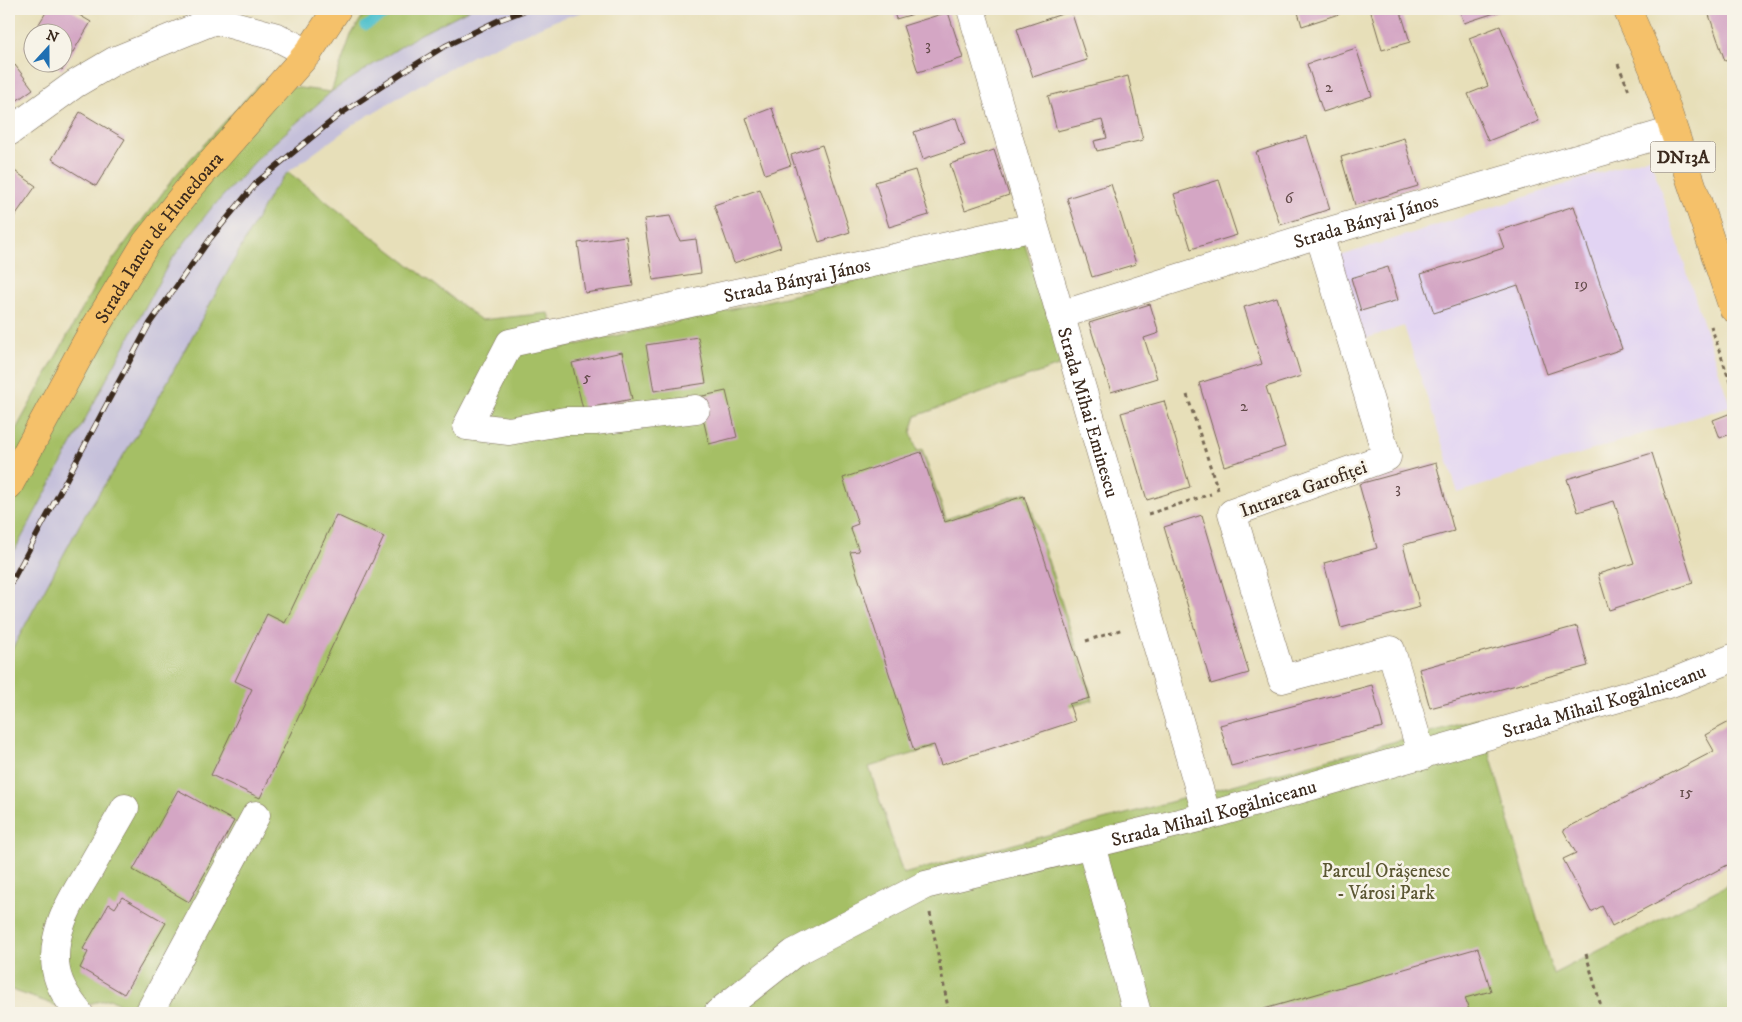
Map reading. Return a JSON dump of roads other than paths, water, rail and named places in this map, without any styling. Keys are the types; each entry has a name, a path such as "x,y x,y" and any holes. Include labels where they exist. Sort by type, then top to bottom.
{"main road":[{"name":"Strada Iancu de Hunedoara","path":"9,485 87,341 146,243 190,186 308,53 337,9"},
{"name":"DN13A","path":"1627,9 1654,68 1733,308"}],"street":[{"name":"Strada Mihai Eminescu","path":"971,9 1207,816"},
{"path":"9,132 76,84 114,61 209,14 277,37 308,53"},
{"name":"Strada Bányai János","path":"1060,315 1319,234 1674,131"},
{"name":"Strada Bányai János","path":"696,409 595,422 565,420 510,431 467,426 510,343 1034,227"},
{"name":"Intrarea Garofiței","path":"1319,234 1387,457 1232,513 1282,679 1391,650 1422,756"},
{"name":"Strada Mihail Kogălniceanu","path":"718,1013 794,953 925,884 1207,816 1422,756 1672,684 1733,658"},
{"path":"77,1011 64,991 57,972 55,958 58,930 69,904 125,808"},
{"path":"149,1013 256,815"},
{"path":"1091,845 1138,1013"}],"waterway":[{"path":"365,26 396,9"}],"railway":[{"path":"9,587 150,323 210,239 257,182 339,115 405,71 445,46 499,20 529,9"}],"park label":[{"name":"Parcul Orășenesc - Városi Park","path":"1386,881"}]}
